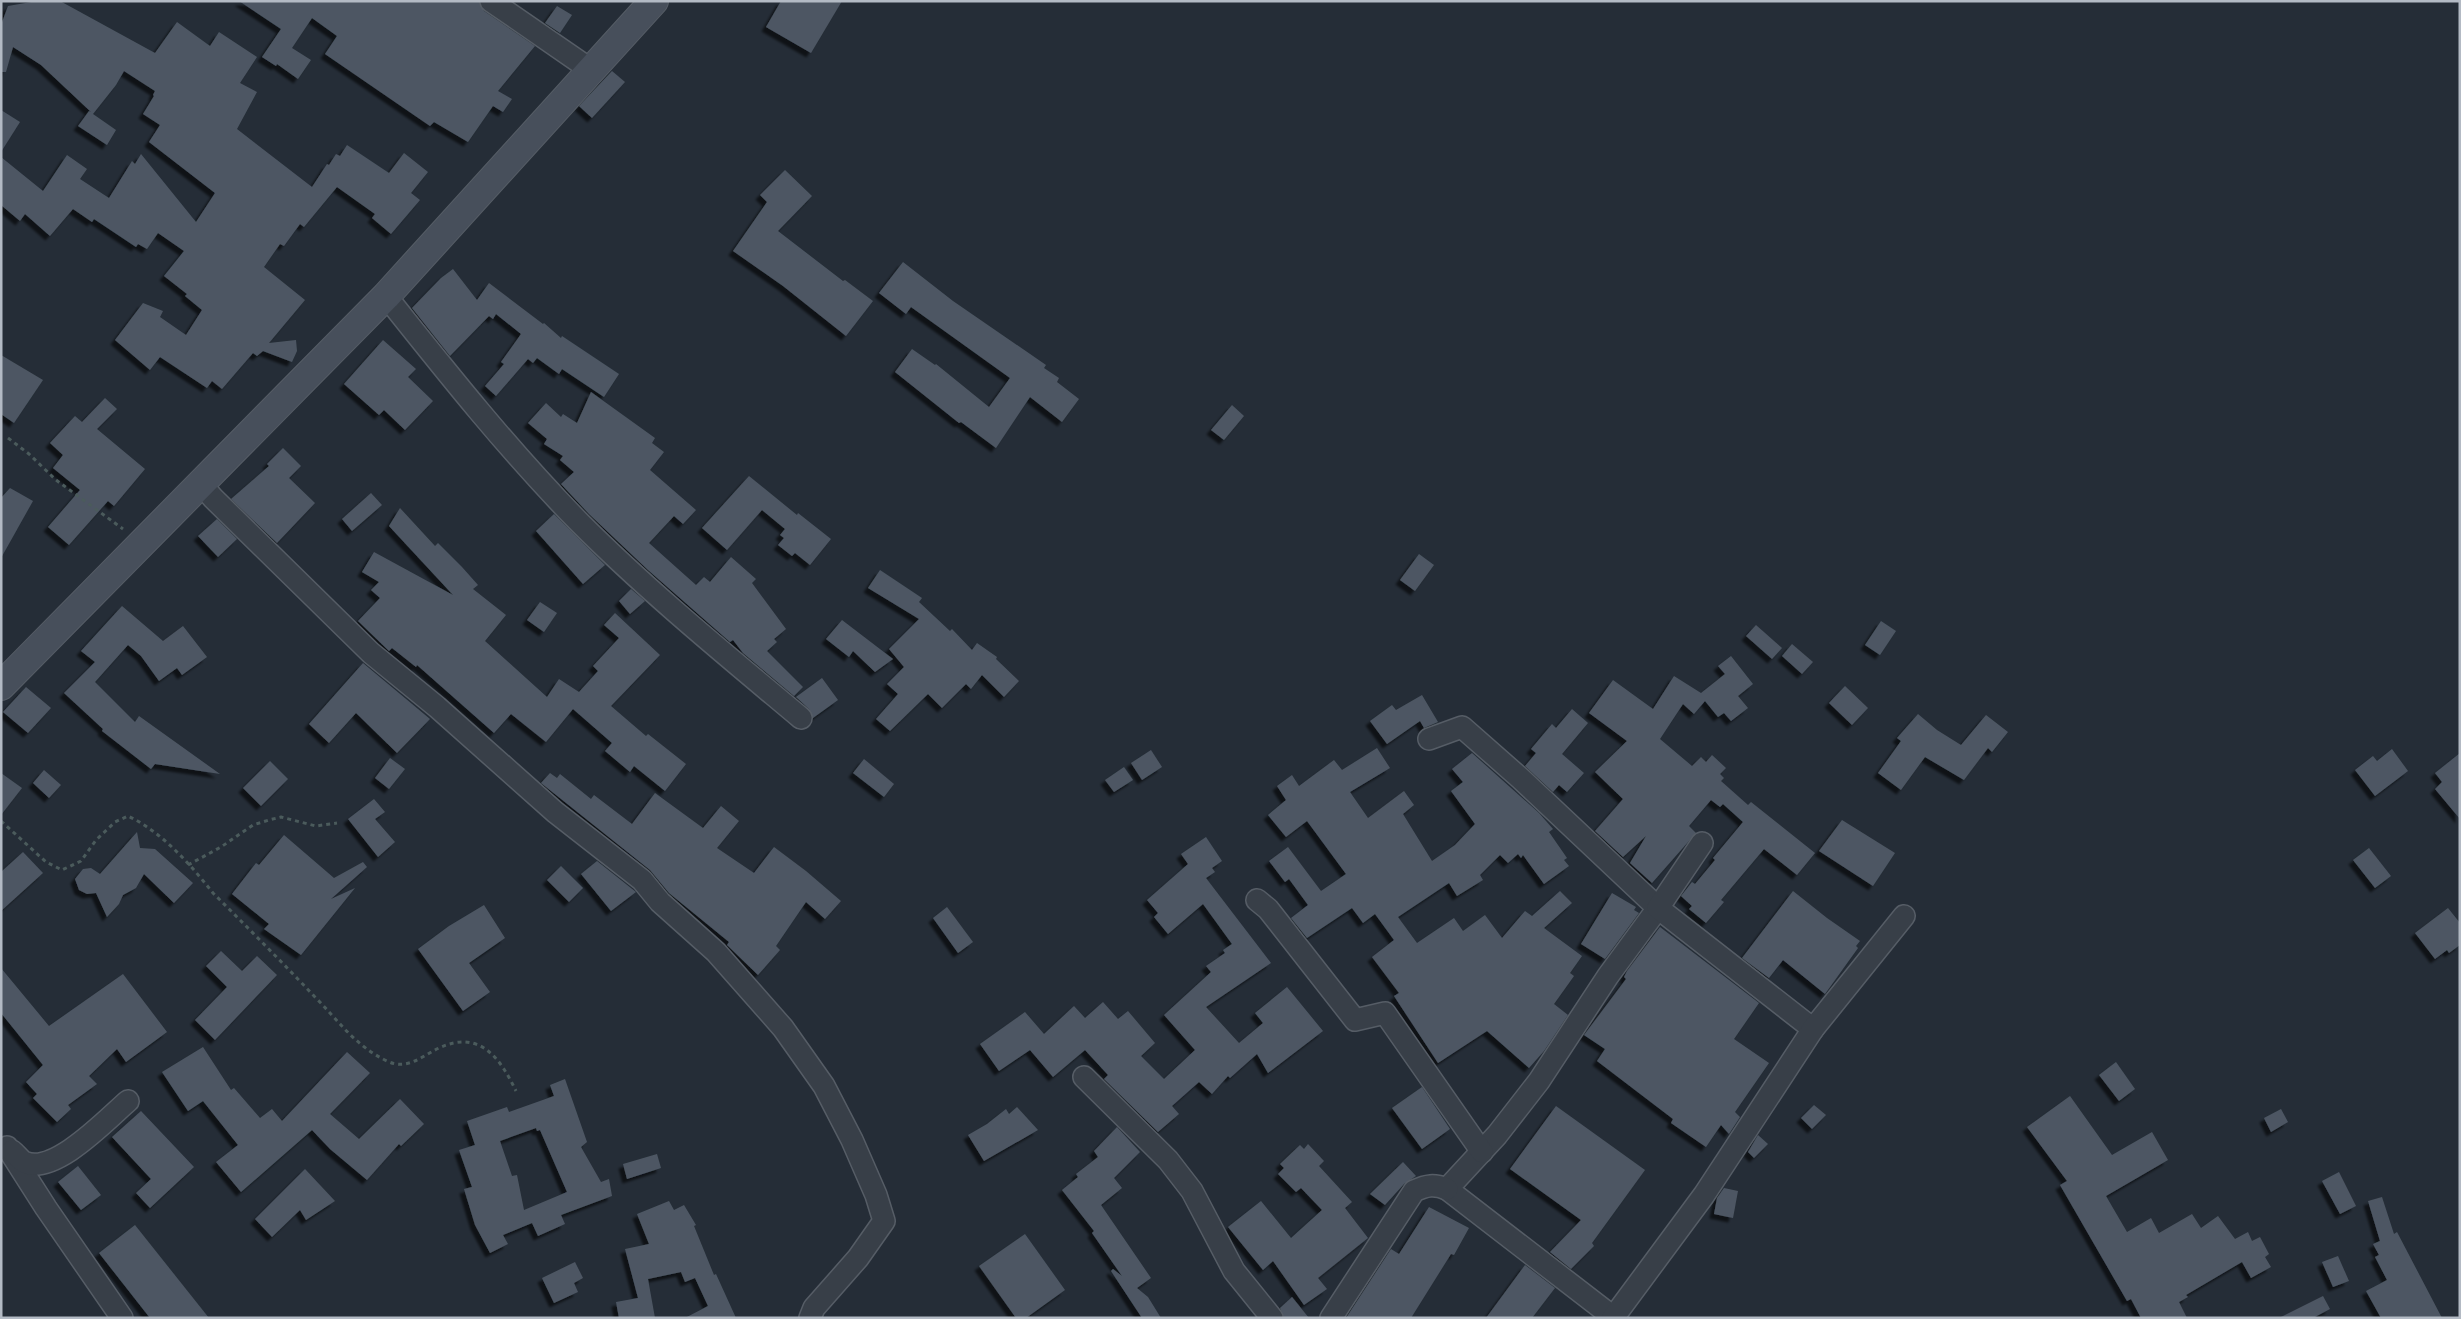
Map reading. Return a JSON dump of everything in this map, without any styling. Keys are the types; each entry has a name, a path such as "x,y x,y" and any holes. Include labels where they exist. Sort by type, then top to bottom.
{"street":[{"path":"491,1 591,70"},
{"path":"3,681 142,544 386,296 654,1"},
{"path":"386,296 483,418 579,522 674,612 801,718"},
{"path":"201,484 219,504 371,652 437,707 555,812 642,880 660,902 716,952 783,1028 828,1094 876,1195 884,1222 858,1258 814,1308 810,1318"},
{"path":"1429,739 1462,727 1520,778 1658,908 1813,1029"},
{"path":"1448,1189 1482,1152 1539,1081 1608,976 1658,908 1702,843"},
{"path":"1257,900 1268,909 1355,1020 1385,1013 1482,1152"},
{"path":"1331,1318 1414,1191 1427,1185 1436,1185 1448,1189 1613,1318 1704,1195 1813,1029 1904,916"},
{"path":"1084,1077 1168,1160 1192,1191 1234,1271 1272,1318"},
{"path":"4,1144 24,1162 44,1163 66,1153 128,1101"},
{"path":"4,1144 122,1318"}],"path":[{"path":"8,438 29,454 56,480 142,544"},
{"path":"1,821 46,862 62,870 81,861 96,840 115,822 128,816 141,822 188,865 213,894 321,1002 349,1035 367,1050 388,1062 400,1064 422,1059 439,1048 458,1042 472,1042 484,1047 497,1059 507,1072 516,1091"},
{"path":"188,865 221,847 234,836 253,825 269,820 281,817 316,826 337,823"}],"building":[{"path":"37,1 60,1 155,53 177,22 210,46 219,32 257,57 240,83 257,92 237,129 312,187 327,164 329,165 336,154 340,156 347,145 389,173 404,153 428,172 411,193 420,200 391,234 372,218 375,214 337,187 304,227 300,224 284,246 280,244 264,267 305,300 269,343 296,340 297,351 292,362 263,351 257,356 253,353 222,389 212,381 207,388 160,357 150,370 115,340 143,303 163,311 160,317 186,335 202,310 185,296 187,294 164,276 184,251 158,233 147,249 138,244 136,247 94,219 92,222 73,209 50,236 25,214 20,221 1,205 1,157 43,191 67,155 87,169 80,179 109,198 132,161 135,164 141,154 196,222 215,193 149,142 160,125 143,114 155,91 124,71 116,85 93,114 116,130 107,145 78,126 89,111 91,112 41,65 13,47 6,72 1,72 1,25 8,6"},
{"path":"239,1 479,1 484,11 535,46 498,91 512,99 503,112 493,106 468,142 434,122 430,126 325,54 337,36 312,18 292,48 311,60 298,79 277,64 276,66 262,57 281,29"},
{"path":"781,1 842,1 811,53 766,27"},
{"path":"557,6 572,15 560,33 545,23"},
{"path":"612,71 625,82 592,118 579,106"},
{"path":"1,110 20,122 1,152"},
{"path":"785,170 812,196 778,231 843,281 845,280 873,301 846,336 783,286 733,251 767,202 760,195"},
{"path":"903,262 953,301 1046,365 1044,368 1059,378 1057,382 1079,399 1062,422 1030,397 996,448 961,422 959,423 895,372 912,349 936,364 989,407 1010,378 911,307 906,314 879,293"},
{"path":"453,269 477,300 489,283 544,323 561,338 562,336 619,374 604,397 562,369 559,374 537,358 533,363 528,359 496,396 485,386 504,364 501,362 521,334 496,314 493,319 489,316 450,356 412,308 441,278"},
{"path":"383,340 416,369 408,377 433,401 405,430 384,410 379,415 344,384"},
{"path":"1,355 43,380 14,423 1,414"},
{"path":"591,392 655,438 652,443 664,452 650,470 696,510 683,524 674,516 649,543 696,585 704,577 710,582 731,557 756,579 752,583 786,629 774,639 777,642 767,651 803,687 794,696 743,653 733,640 730,642 648,570 589,514 561,484 574,472 560,460 563,456 544,444 547,439 528,423 546,403 561,417 563,414 577,423"},
{"path":"105,398 117,409 97,429 145,469 114,506 108,501 69,545 48,527 80,490 53,468 63,455 50,443 75,416 82,422"},
{"path":"1232,405 1244,416 1224,440 1211,430"},
{"path":"283,448 301,466 289,478 315,503 277,543 231,499 269,466 267,464"},
{"path":"749,476 797,515 798,513 831,539 810,565 795,553 792,556 778,545 784,538 780,535 785,529 762,510 727,550 702,528"},
{"path":"10,488 33,501 1,558 1,498"},
{"path":"371,493 382,505 352,531 342,519"},
{"path":"400,508 435,546 438,543 462,567 478,585 473,589 506,615 485,641 547,697 559,679 579,692 598,671 593,666 619,638 604,625 615,613 660,655 611,706 646,736 648,734 686,764 665,791 634,766 630,772 605,751 612,743 573,709 546,742 511,714 494,733 417,665 416,667 392,648 389,651 358,621 380,598 371,590 379,582 362,572 374,552 453,595 389,526"},
{"path":"554,514 605,565 583,584 536,531"},
{"path":"217,519 237,539 218,557 198,536"},
{"path":"1419,554 1434,565 1415,591 1400,580"},
{"path":"880,570 922,598 919,602 950,631 952,629 972,650 977,643 997,657 996,659 1019,681 1004,697 982,675 971,689 966,684 942,708 928,694 890,731 876,719 898,694 887,684 904,667 889,649 919,619 868,588"},
{"path":"631,589 645,601 630,614 619,601"},
{"path":"540,602 557,613 544,632 527,620"},
{"path":"122,606 163,641 183,626 207,657 182,675 177,668 159,681 141,656 128,645 95,682 135,722 139,716 220,774 155,764 151,769 102,731 103,729 64,693 95,662 81,651"},
{"path":"842,620 893,659 875,672 853,651 849,657 826,639"},
{"path":"1881,621 1896,631 1880,655 1865,645"},
{"path":"1756,625 1782,648 1772,659 1746,636"},
{"path":"1792,644 1813,662 1802,674 1782,656"},
{"path":"1731,656 1753,684 1738,696 1748,708 1731,721 1724,713 1718,717 1705,701 1694,714 1683,704 1660,739 1692,766 1701,757 1706,762 1712,755 1726,768 1720,774 1724,778 1721,781 1748,805 1751,802 1815,853 1797,875 1764,849 1721,900 1724,902 1706,923 1689,909 1692,906 1681,896 1692,882 1695,884 1715,860 1713,858 1743,822 1723,804 1720,807 1711,800 1689,826 1696,833 1652,883 1630,863 1646,836 1623,857 1595,831 1623,799 1595,772 1627,741 1589,713 1613,680 1653,709 1674,676 1701,693 1725,674 1718,666"},
{"path":"363,663 430,719 397,753 356,713 329,743 309,724"},
{"path":"822,678 838,700 813,718 809,709 796,697"},
{"path":"1845,686 1868,708 1852,725 1829,703"},
{"path":"26,687 51,708 28,733 3,712"},
{"path":"1422,695 1438,722 1424,728 1420,721 1387,744 1370,721 1392,705 1396,710"},
{"path":"1572,709 1588,723 1562,754 1584,773 1567,792 1559,785 1553,792 1525,766 1536,753 1531,749 1552,724 1556,728"},
{"path":"1918,714 1937,730 1961,745 1986,715 2008,732 1992,752 1988,748 1964,780 1925,757 1901,790 1878,773 1901,741 1897,738"},
{"path":"1377,748 1390,768 1350,792 1368,818 1404,791 1414,805 1403,814 1432,861 1455,845 1475,824 1451,791 1463,782 1452,769 1472,753 1539,813 1553,829 1549,832 1567,858 1564,860 1569,866 1544,884 1523,855 1521,858 1518,854 1508,863 1500,855 1480,875 1483,880 1457,896 1449,883 1398,917 1417,943 1454,918 1463,931 1485,915 1502,938 1525,911 1532,916 1560,891 1572,903 1544,928 1582,956 1570,973 1574,976 1554,1004 1568,1015 1544,1051 1529,1068 1487,1031 1438,1063 1394,996 1399,993 1372,957 1394,940 1375,914 1363,923 1352,908 1307,938 1291,918 1308,905 1289,879 1285,882 1269,861 1288,847 1321,891 1346,874 1307,821 1286,837 1268,815 1286,800 1277,786 1292,775 1299,786 1334,760 1342,770"},
{"path":"2392,749 2408,771 2375,796 2355,770 2373,756 2377,761"},
{"path":"1151,750 1162,767 1142,780 1131,763"},
{"path":"2460,753 2460,819 2435,789 2442,782 2435,773"},
{"path":"390,758 405,769 389,789 375,778"},
{"path":"864,759 894,784 884,797 853,773"},
{"path":"270,761 288,779 261,806 243,788"},
{"path":"1124,767 1133,780 1114,792 1105,780"},
{"path":"44,770 61,785 49,798 33,783"},
{"path":"1,773 22,788 1,815"},
{"path":"550,773 557,778 560,774 591,799 594,795 632,824 655,793 703,828 721,806 739,821 717,848 754,873 774,847 841,901 825,919 806,902 776,946 780,950 758,975 727,945 729,942 669,893 650,870 541,783"},
{"path":"374,799 385,812 375,819 395,842 378,857 348,819"},
{"path":"1842,820 1895,853 1873,886 1819,851"},
{"path":"137,832 140,848 155,849 193,883 174,903 144,874 136,888 123,895 119,904 107,917 96,893 87,894 79,890 75,879 83,869 91,868 100,874"},
{"path":"284,835 334,878 363,862 367,867 331,899 355,888 301,955 264,929 269,924 232,894 256,863 259,865"},
{"path":"1206,837 1222,861 1212,868 1215,872 1206,878 1271,963 1206,1007 1239,1043 1263,1023 1255,1013 1287,987 1323,1031 1268,1073 1257,1054 1230,1078 1228,1076 1212,1094 1199,1082 1172,1106 1179,1114 1158,1132 1104,1079 1108,1075 1085,1050 1053,1077 1030,1050 999,1071 980,1044 1025,1012 1044,1034 1074,1006 1085,1018 1103,1002 1118,1019 1128,1011 1155,1043 1141,1056 1164,1079 1195,1050 1164,1015 1211,972 1206,966 1225,953 1223,950 1232,944 1203,904 1168,934 1154,917 1158,913 1147,900 1188,864 1181,854"},
{"path":"2369,848 2391,876 2375,888 2353,860"},
{"path":"23,852 43,873 1,911 1,872"},
{"path":"597,861 636,892 611,911 581,874"},
{"path":"561,866 583,888 569,902 547,880"},
{"path":"1793,891 1860,941 1856,946 1858,948 1825,994 1783,960 1769,978 1742,958"},
{"path":"1612,893 1636,907 1634,910 1639,913 1605,959 1581,944"},
{"path":"484,905 505,938 469,963 490,992 463,1011 418,949 449,926"},
{"path":"947,907 973,942 958,953 933,918"},
{"path":"2448,908 2460,923 2460,945 2449,953 2447,950 2435,959 2415,933"},
{"path":"1660,927 1759,1003 1734,1039 1769,1063 1735,1112 1740,1117 1729,1134 1721,1125 1706,1147 1671,1123 1673,1119 1597,1061 1605,1049 1584,1035 1626,979 1624,977 1627,971"},
{"path":"221,951 242,971 257,956 277,975 215,1040 195,1020 227,987 206,966"},
{"path":"1,968 49,1026 123,974 167,1032 126,1062 117,1049 89,1076 97,1084 68,1105 71,1109 57,1122 33,1098 37,1094 26,1082 43,1065 1,1013"},
{"path":"203,1047 231,1090 234,1088 260,1118 272,1109 282,1121 347,1052 370,1073 330,1114 359,1139 400,1099 424,1124 401,1146 399,1144 367,1180 330,1149 312,1130 241,1192 216,1162 238,1145 203,1101 188,1111 162,1072"},
{"path":"2116,1062 2135,1089 2119,1101 2099,1075"},
{"path":"565,1079 587,1142 581,1147 601,1182 609,1179 612,1196 561,1215 565,1224 538,1236 532,1223 503,1235 508,1244 490,1253 475,1225 464,1189 472,1187 459,1150 475,1145 467,1121 507,1107 509,1112 554,1096 550,1085","holes":["536,1128 537,1131 540,1130 567,1192 524,1210 517,1175 512,1176 500,1141"]},
{"path":"1422,1087 1450,1129 1422,1149 1392,1108"},
{"path":"2070,1096 2112,1155 2152,1132 2168,1160 2106,1196 2127,1232 2151,1218 2159,1233 2192,1214 2201,1228 2218,1216 2235,1239 2248,1232 2252,1241 2260,1237 2269,1254 2265,1257 2271,1267 2251,1278 2242,1262 2186,1295 2188,1297 2179,1302 2187,1318 2141,1318 2131,1299 2127,1301 2060,1185 2067,1181 2027,1127"},
{"path":"1814,1105 1826,1115 1812,1129 1801,1118"},
{"path":"1556,1106 1645,1170 1592,1243 1594,1246 1571,1269 1550,1252 1581,1220 1510,1169"},
{"path":"1017,1107 1038,1130 984,1161 968,1135 987,1124 1006,1109 1009,1114"},
{"path":"2281,1109 2288,1122 2271,1132 2264,1118"},
{"path":"141,1111 194,1167 150,1208 136,1193 151,1179 112,1137"},
{"path":"1117,1127 1140,1152 1114,1178 1122,1188 1101,1205 1151,1278 1137,1288 1148,1297 1161,1318 1142,1318 1111,1271 1113,1269 1122,1276 1092,1233 1094,1231 1062,1190 1078,1177 1076,1174 1098,1157 1094,1151"},
{"path":"1758,1135 1768,1144 1754,1158 1748,1152"},
{"path":"1308,1144 1324,1161 1319,1166 1352,1202 1345,1208 1368,1238 1318,1278 1327,1289 1304,1305 1273,1261 1263,1270 1228,1227 1261,1201 1291,1238 1322,1210 1301,1188 1296,1192 1278,1174 1284,1168 1280,1164 1300,1145 1304,1149"},
{"path":"657,1154 661,1168 627,1179 623,1164"},
{"path":"1403,1162 1416,1176 1404,1184 1385,1205 1370,1194"},
{"path":"78,1166 101,1195 81,1210 58,1182"},
{"path":"305,1169 335,1201 306,1220 300,1210 272,1237 255,1219"},
{"path":"2339,1172 2356,1206 2340,1214 2322,1181"},
{"path":"1724,1188 1738,1191 1733,1218 1714,1214 1717,1198"},
{"path":"2382,1197 2394,1234 2397,1232 2442,1318 2381,1318 2366,1291 2387,1280 2375,1257 2379,1255 2373,1244 2380,1241 2368,1201"},
{"path":"669,1201 674,1210 684,1205 696,1225 694,1226 714,1275 716,1274 736,1318 685,1318 708,1306 695,1278 685,1282 681,1272 648,1279 655,1318 619,1318 616,1302 638,1298 625,1249 649,1244 637,1214"},
{"path":"1429,1207 1469,1228 1454,1255 1451,1254 1411,1318 1346,1318 1391,1249 1399,1254"},
{"path":"135,1225 209,1318 150,1318 99,1253"},
{"path":"1025,1234 1065,1290 1026,1318 1016,1318 979,1266"},
{"path":"2338,1256 2349,1281 2333,1287 2322,1262"},
{"path":"575,1262 583,1278 574,1283 578,1292 554,1303 542,1278"},
{"path":"1525,1265 1555,1288 1532,1318 1486,1318"},
{"path":"2323,1296 2330,1309 2313,1318 2279,1318"},
{"path":"1292,1297 1309,1318 1284,1318 1280,1308"}]}
